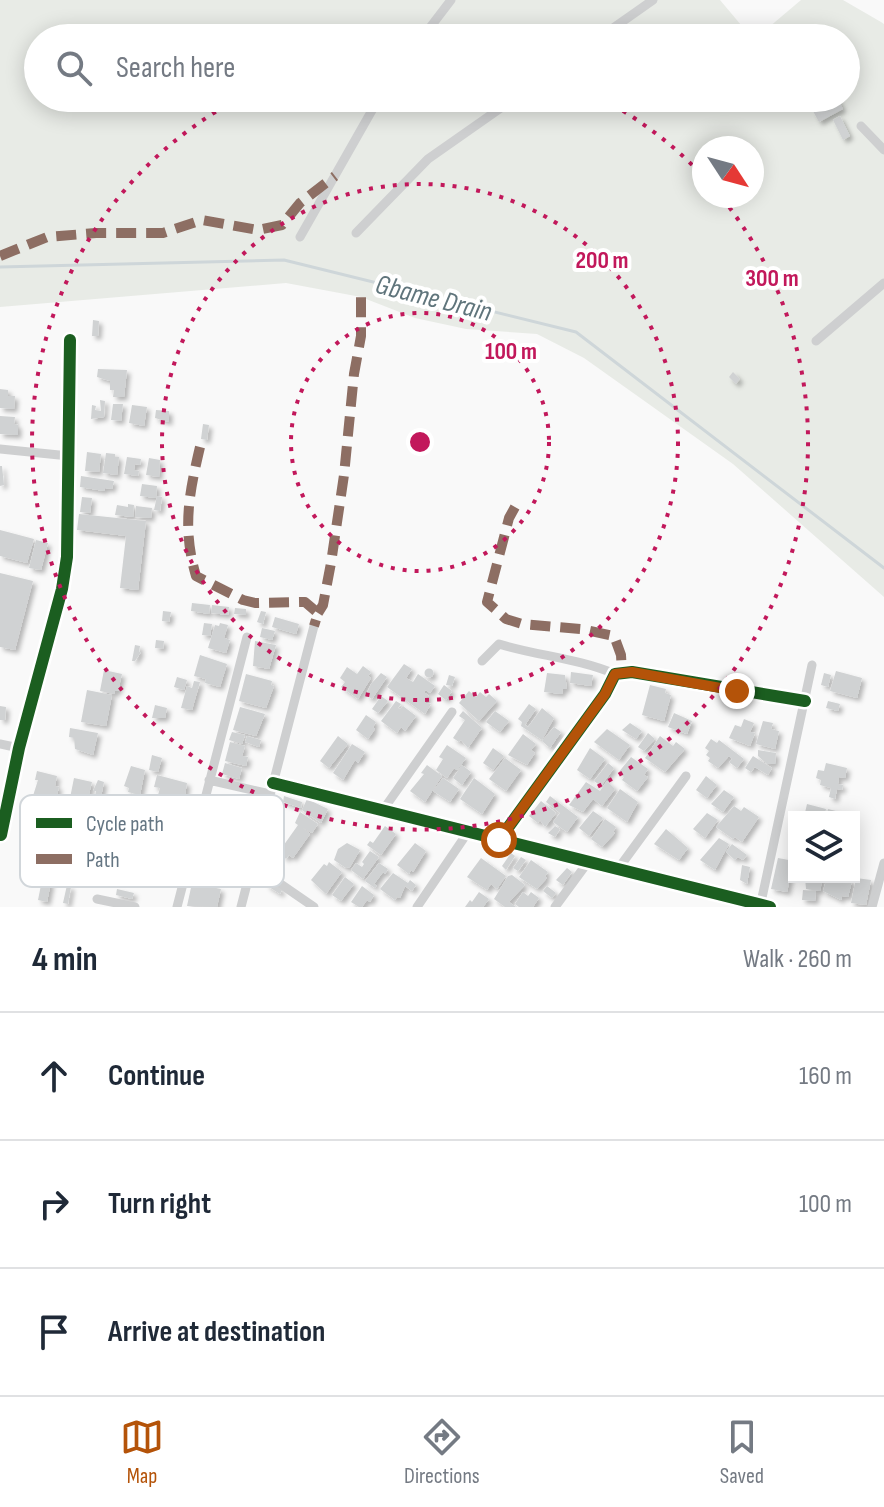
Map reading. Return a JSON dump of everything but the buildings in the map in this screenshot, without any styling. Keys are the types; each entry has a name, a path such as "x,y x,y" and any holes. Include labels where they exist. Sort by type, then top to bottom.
{"street":[{"path":"433,24 451,0"},
{"path":"619,24 653,0"},
{"path":"300,237 371,112"},
{"path":"356,233 428,159 495,112"},
{"path":"861,126 884,150"},
{"path":"816,341 884,283"},
{"path":"0,837 19,748 62,589 67,557 70,340"},
{"path":"0,449 69,456"},
{"path":"209,780 270,794 314,626"},
{"path":"205,795 247,637"},
{"path":"482,661 499,644 534,654 590,663 615,674 632,672 805,701"},
{"path":"273,783 763,906 812,665"},
{"path":"499,840 605,694 615,674"},
{"path":"383,810 452,712"},
{"path":"0,744 19,748"},
{"path":"618,869 686,776"},
{"path":"417,907 468,832"},
{"path":"559,906 588,862"},
{"path":"872,907 884,863"},
{"path":"177,907 182,887"},
{"path":"241,907 247,887"},
{"path":"284,887 313,907"},
{"path":"97,899 135,907"}],"shaded area":[{"path":"0,0 720,0 740,24 24,24 24,112 860,112 860,24 773,24 801,0 843,0 884,24 884,597 733,464 584,358 537,334 466,329 415,318 361,297 286,283 0,307"}],"waterway":[{"name":"Gbame Drain","path":"0,267 284,260 576,332 884,568"}],"marked path":[{"path":"0,256 47,237 163,233 202,220 258,230 282,225 300,203 335,176"},
{"path":"318,613 323,605 331,563 344,475 361,336 361,297"},
{"path":"200,447 188,526 196,576 255,603 305,602 318,613 314,626"},
{"path":"515,507 509,518 487,602 506,619 522,624 581,629 614,636 621,655 622,673"}],"cycle path":[{"path":"1,835 19,748 62,589 67,557 70,340"},
{"path":"499,840 605,694 615,674 632,672 805,701"},
{"path":"273,783 770,907"}],"route":[{"path":"499,840 605,694 615,674 632,672 737,691"}]}
